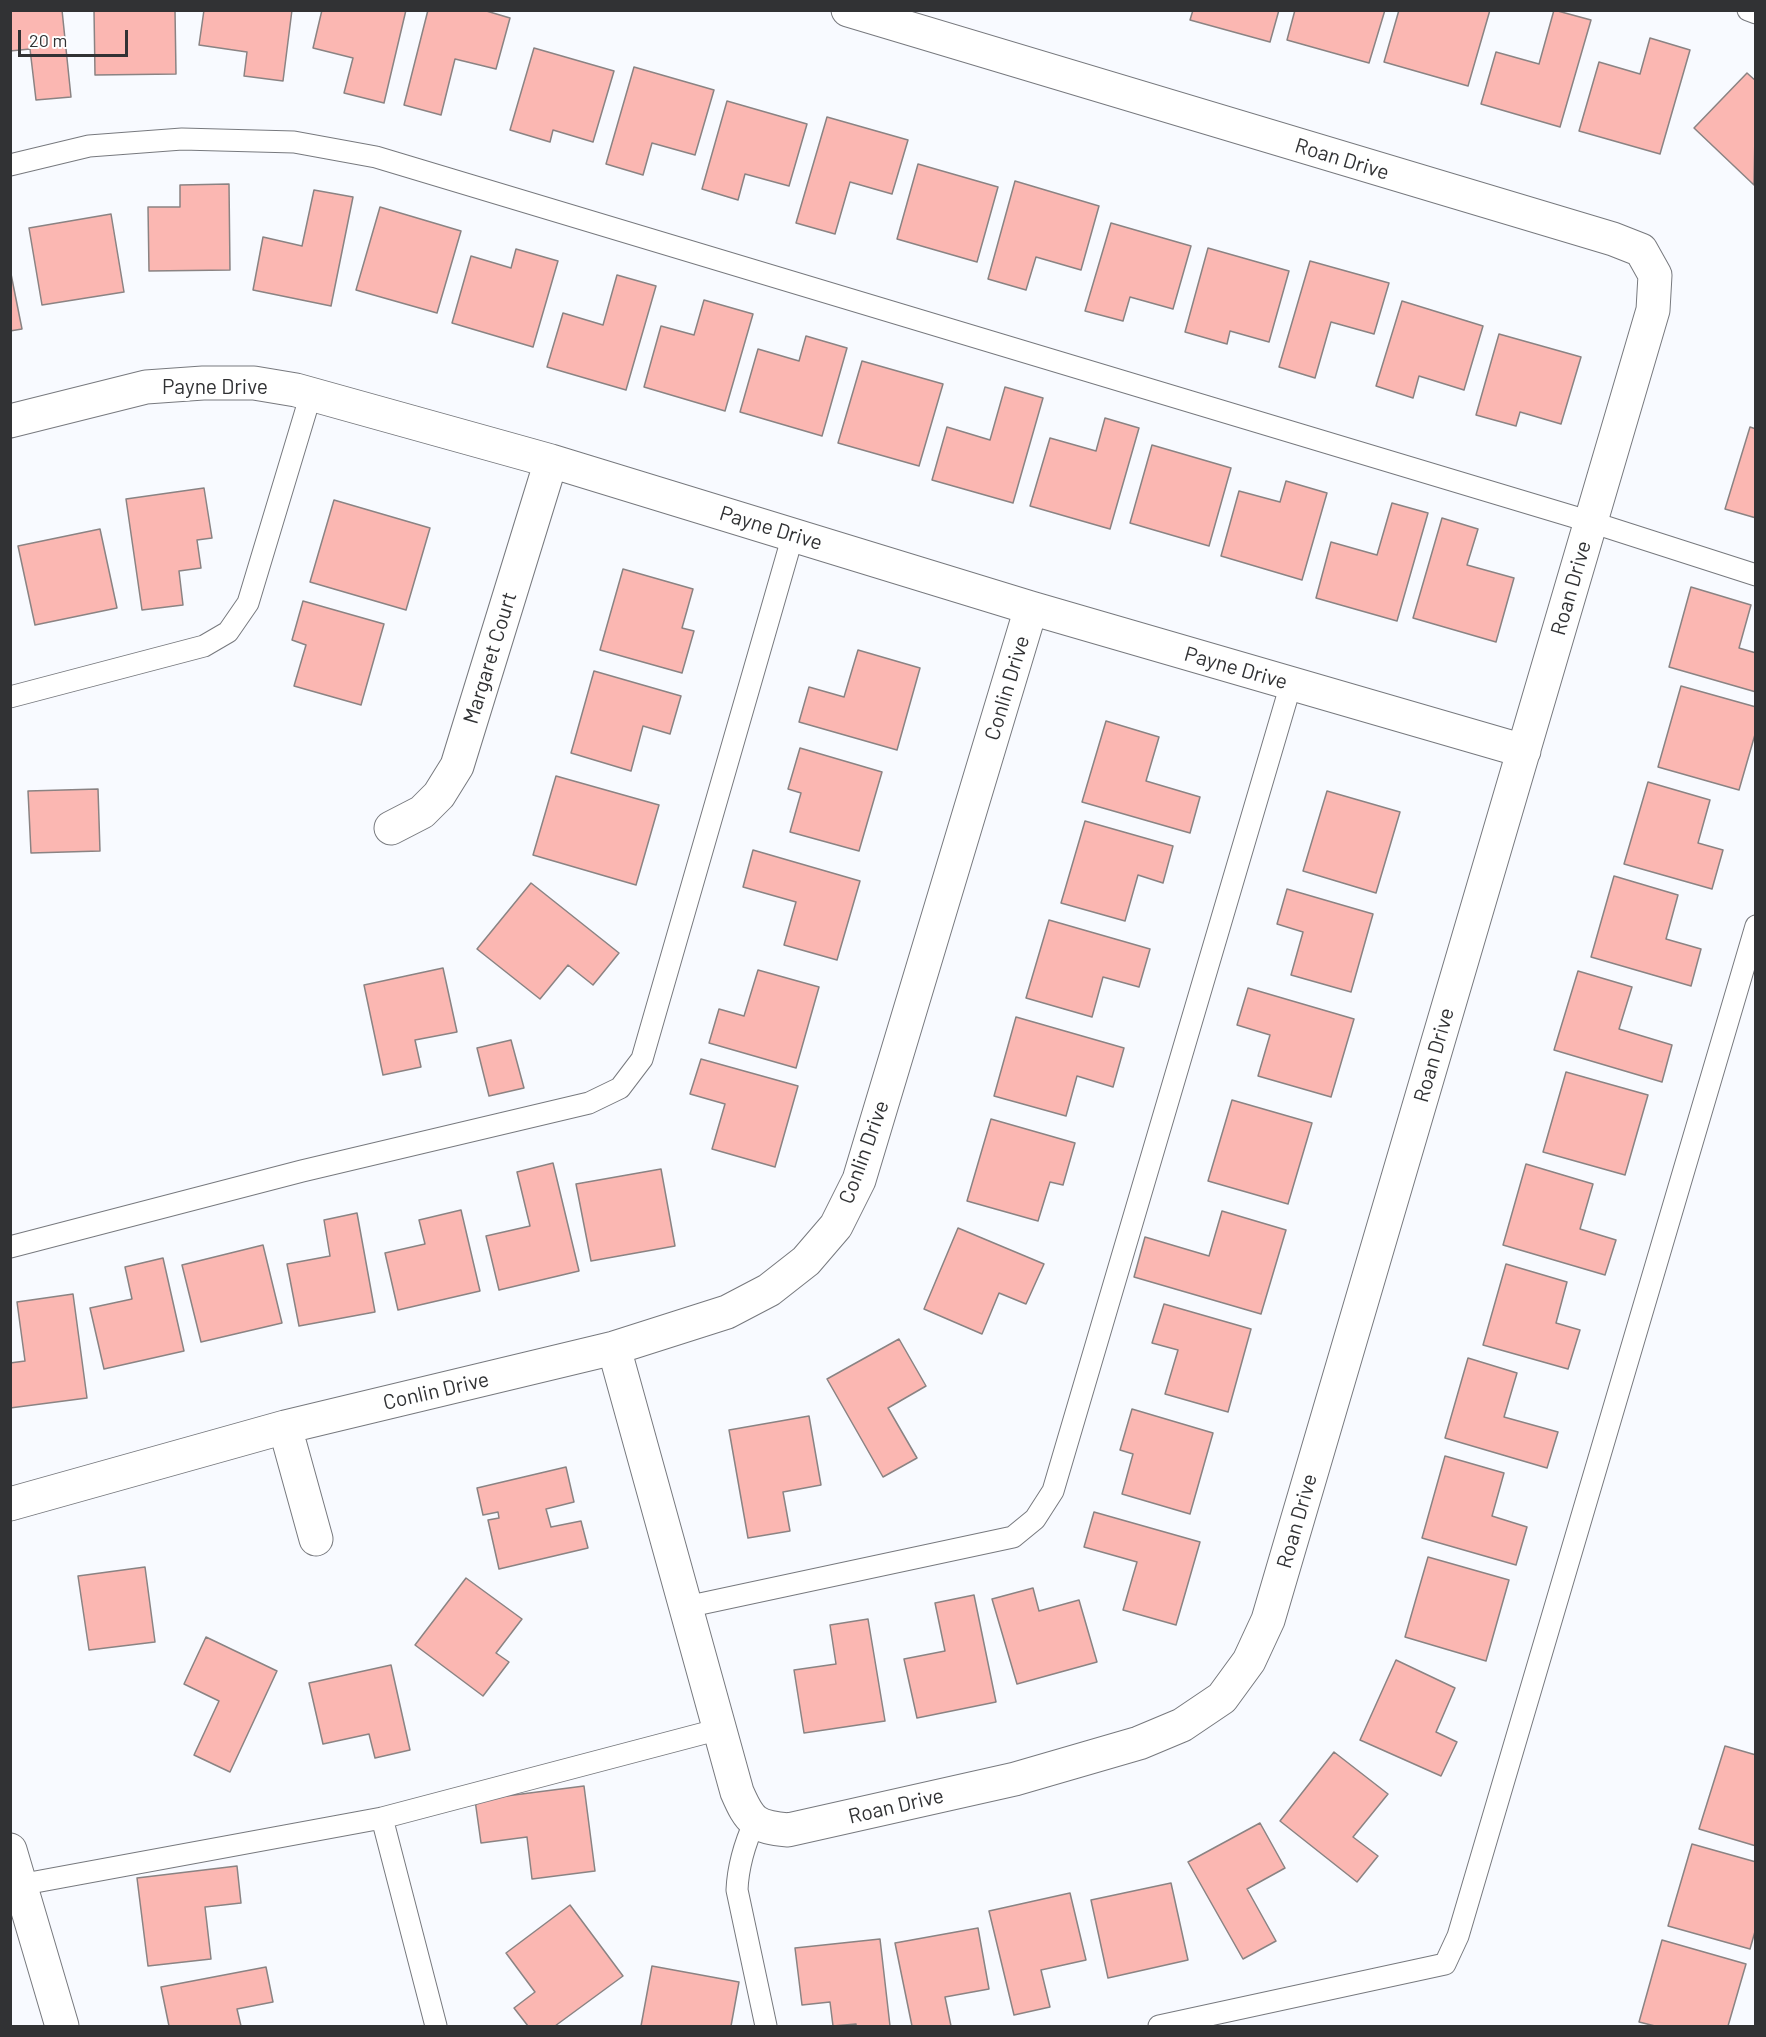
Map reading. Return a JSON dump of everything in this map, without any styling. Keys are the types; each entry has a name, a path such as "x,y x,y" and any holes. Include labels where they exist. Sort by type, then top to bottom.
{"street":[{"name":"Roan Drive","path":"755,1821 765,1828 788,1830 1015,1779 1139,1743 1182,1725 1222,1698 1249,1661 1271,1609 1524,751 1653,310 1655,275 1641,250 1613,239 848,10"},
{"name":"Payne Drive","path":"10,422 146,387 203,383 254,383 311,394 551,461 1031,608 1524,751"},
{"name":"Margaret Court","path":"391,828 423,813 439,795 457,766 551,461"},
{"name":"Conlin Drive","path":"10,1504 285,1427 614,1348 727,1312 769,1290 806,1262 836,1226 859,1180 1031,608"},
{"path":"614,1348 737,1792 747,1814 755,1821"},
{"path":"285,1427 316,1539"},
{"path":"13,1864 62,2026"}],"lane":[{"path":"1748,10 1755,13"},
{"path":"10,165 89,146 182,139 294,142 376,157 1591,522 1755,575"},
{"path":"10,698 204,646 228,632 248,603 311,394"},
{"path":"10,1247 302,1171 589,1102 620,1088 642,1059 793,535"},
{"path":"686,1607 1013,1537 1035,1520 1053,1491 1292,684"},
{"path":"1159,2026 1445,1964 1458,1936 1755,926"},
{"path":"13,1864 382,1818 720,1729"},
{"path":"382,1818 436,2026"},
{"path":"755,1821 742,1856 737,1890 766,2026"}],"building":[{"path":"10,10 62,10 71,97 36,100 30,49 10,51"},
{"path":"94,10 175,10 176,74 95,75"},
{"path":"204,10 292,10 283,81 244,76 247,52 199,45"},
{"path":"322,10 406,10 384,103 344,93 353,58 313,48"},
{"path":"428,10 483,10 510,18 496,69 455,59 441,115 404,105"},
{"path":"1193,10 1279,10 1270,42 1190,20"},
{"path":"1295,10 1385,10 1369,63 1287,40"},
{"path":"1399,10 1490,10 1468,86 1384,62"},
{"path":"1554,10 1591,20 1560,127 1481,104 1496,52 1539,64"},
{"path":"1650,38 1690,50 1660,154 1579,131 1599,62 1640,74"},
{"path":"534,48 614,71 593,142 553,130 550,142 510,130"},
{"path":"634,67 714,90 695,155 652,143 643,175 606,164"},
{"path":"1747,73 1756,81 1754,185 1694,128"},
{"path":"727,101 807,124 789,186 745,174 738,200 702,189"},
{"path":"827,117 908,140 892,194 850,182 835,234 796,223"},
{"path":"918,164 998,187 977,262 897,239"},
{"path":"1015,181 1099,206 1081,270 1036,257 1026,290 988,279"},
{"path":"229,184 230,270 149,271 148,207 180,207 180,185"},
{"path":"314,190 353,197 331,306 253,290 263,237 302,246"},
{"path":"380,207 461,231 437,313 356,290"},
{"path":"111,214 124,292 42,305 29,228"},
{"path":"1111,223 1191,246 1173,309 1130,297 1123,321 1085,311"},
{"path":"1208,248 1289,271 1269,342 1230,331 1227,344 1185,332"},
{"path":"516,249 558,261 533,347 452,323 471,256 511,268"},
{"path":"1310,261 1389,283 1374,334 1331,322 1315,378 1279,367"},
{"path":"10,269 22,329 10,331"},
{"path":"617,275 656,286 626,390 547,367 563,313 603,325"},
{"path":"704,300 753,314 725,411 644,387 661,326 694,335"},
{"path":"1402,301 1483,326 1464,390 1419,376 1413,398 1376,386"},
{"path":"1499,334 1581,357 1561,424 1520,412 1516,426 1476,415"},
{"path":"806,336 847,348 822,436 740,412 758,349 799,361"},
{"path":"862,361 943,384 919,466 838,443"},
{"path":"1005,387 1043,398 1013,503 932,480 947,427 990,440"},
{"path":"1105,418 1139,428 1110,529 1030,506 1050,438 1096,451"},
{"path":"1750,427 1756,429 1756,518 1725,509"},
{"path":"1152,445 1231,468 1209,546 1130,523"},
{"path":"1286,481 1327,493 1302,580 1221,556 1239,491 1280,502"},
{"path":"204,488 212,538 197,540 201,568 179,571 183,605 142,610 126,499"},
{"path":"334,500 430,528 406,610 310,582"},
{"path":"1392,503 1428,513 1397,621 1316,598 1331,542 1377,555"},
{"path":"1442,518 1478,529 1467,565 1514,578 1496,642 1413,618"},
{"path":"100,529 117,608 35,625 18,546"},
{"path":"623,569 693,589 682,628 694,631 682,673 600,650"},
{"path":"1691,587 1751,605 1739,648 1756,653 1756,692 1669,667"},
{"path":"303,601 384,624 361,705 294,686 306,645 292,640"},
{"path":"858,650 920,668 897,750 799,722 809,687 844,697"},
{"path":"594,671 681,696 670,734 643,726 631,771 571,753"},
{"path":"1681,686 1756,707 1756,731 1739,790 1658,767"},
{"path":"1106,721 1159,737 1146,781 1200,797 1190,833 1082,802"},
{"path":"800,748 882,772 859,851 790,832 801,793 788,789"},
{"path":"556,776 659,805 636,885 533,855"},
{"path":"1648,782 1710,800 1698,843 1723,850 1712,889 1624,864"},
{"path":"98,789 100,851 31,853 28,791"},
{"path":"1327,791 1400,812 1376,893 1303,871"},
{"path":"1085,821 1173,846 1163,883 1138,875 1125,921 1061,903"},
{"path":"753,850 860,881 837,960 784,945 796,902 743,887"},
{"path":"1614,876 1678,895 1666,939 1701,949 1691,986 1591,957"},
{"path":"531,883 619,953 593,985 568,965 540,999 477,949"},
{"path":"1287,889 1373,914 1351,992 1291,975 1303,932 1277,924"},
{"path":"1049,920 1150,949 1139,987 1103,977 1092,1017 1026,998"},
{"path":"443,968 457,1032 415,1040 421,1067 383,1075 364,985"},
{"path":"758,970 819,987 796,1068 709,1043 719,1009 744,1016"},
{"path":"1578,971 1632,987 1619,1029 1672,1045 1662,1082 1554,1050"},
{"path":"1248,988 1354,1019 1331,1097 1258,1076 1270,1035 1237,1025"},
{"path":"1016,1017 1124,1048 1113,1087 1077,1076 1066,1116 994,1096"},
{"path":"511,1040 524,1088 489,1096 477,1048"},
{"path":"701,1059 798,1086 775,1167 712,1149 725,1104 690,1094"},
{"path":"1566,1072 1648,1095 1625,1175 1543,1152"},
{"path":"1232,1100 1312,1123 1288,1204 1208,1181"},
{"path":"991,1119 1075,1143 1063,1185 1050,1182 1038,1221 967,1201"},
{"path":"553,1163 579,1271 499,1290 486,1236 530,1226 517,1172"},
{"path":"1526,1164 1593,1184 1580,1229 1616,1240 1605,1275 1503,1245"},
{"path":"661,1169 675,1246 591,1261 576,1184"},
{"path":"461,1210 480,1291 398,1310 385,1253 425,1244 419,1220"},
{"path":"1222,1211 1286,1230 1261,1314 1134,1277 1145,1237 1209,1256"},
{"path":"357,1213 375,1312 299,1326 287,1264 330,1256 324,1220"},
{"path":"958,1228 1044,1264 1026,1304 999,1293 982,1334 924,1309"},
{"path":"263,1245 282,1323 201,1342 182,1265"},
{"path":"163,1258 184,1351 104,1369 90,1308 132,1299 125,1267"},
{"path":"1506,1264 1567,1282 1556,1323 1580,1330 1568,1369 1483,1345"},
{"path":"73,1294 87,1398 10,1408 10,1363 25,1361 17,1302"},
{"path":"1164,1304 1251,1329 1228,1412 1165,1394 1178,1350 1152,1343"},
{"path":"899,1339 926,1386 888,1408 917,1458 883,1477 827,1379"},
{"path":"1468,1358 1517,1373 1504,1417 1558,1432 1547,1468 1445,1438"},
{"path":"1132,1409 1213,1433 1190,1514 1122,1494 1133,1454 1120,1450"},
{"path":"809,1416 821,1485 783,1492 790,1531 748,1538 729,1430"},
{"path":"1445,1456 1504,1473 1492,1516 1527,1527 1516,1565 1422,1538"},
{"path":"566,1467 574,1502 546,1509 551,1527 581,1521 588,1548 499,1569 488,1520 499,1518 498,1512 483,1515 477,1488"},
{"path":"1094,1512 1200,1542 1176,1625 1123,1610 1137,1562 1084,1547"},
{"path":"1428,1557 1509,1580 1486,1661 1405,1637"},
{"path":"145,1567 155,1642 89,1650 78,1576"},
{"path":"466,1578 522,1619 496,1653 509,1662 483,1696 415,1645"},
{"path":"1033,1588 1039,1611 1079,1600 1097,1662 1017,1684 992,1599"},
{"path":"974,1595 996,1702 917,1718 904,1659 945,1651 935,1603"},
{"path":"868,1619 885,1721 804,1733 794,1670 836,1664 830,1625"},
{"path":"206,1637 277,1671 230,1772 194,1755 219,1701 184,1684"},
{"path":"1396,1660 1455,1688 1436,1732 1457,1742 1441,1776 1360,1740"},
{"path":"391,1665 410,1750 375,1758 369,1734 323,1744 309,1683"},
{"path":"1725,1746 1756,1755 1756,1846 1699,1829"},
{"path":"1334,1752 1388,1794 1353,1837 1378,1856 1357,1882 1280,1821"},
{"path":"584,1786 595,1871 532,1879 527,1837 481,1843 475,1800"},
{"path":"1260,1823 1285,1868 1247,1889 1276,1941 1243,1959 1188,1862"},
{"path":"1692,1844 1756,1862 1756,1928 1750,1949 1668,1926"},
{"path":"237,1866 241,1903 205,1907 211,1959 148,1966 137,1878"},
{"path":"1171,1883 1188,1960 1108,1978 1091,1900"},
{"path":"1070,1893 1086,1960 1041,1970 1050,2007 1014,2015 989,1911"},
{"path":"570,1905 623,1976 555,2026 528,2026 514,2008 535,1992 506,1953"},
{"path":"978,1928 989,1989 945,1997 951,2026 912,2026 895,1943"},
{"path":"880,1939 890,2026 856,2026 856,2024 833,2026 830,2002 802,2005 795,1948"},
{"path":"1662,1940 1746,1964 1728,2026 1655,2026 1639,2022"},
{"path":"652,1966 739,1982 731,2026 641,2026"},
{"path":"266,1967 273,2002 237,2009 241,2026 169,2026 161,1987"}]}
